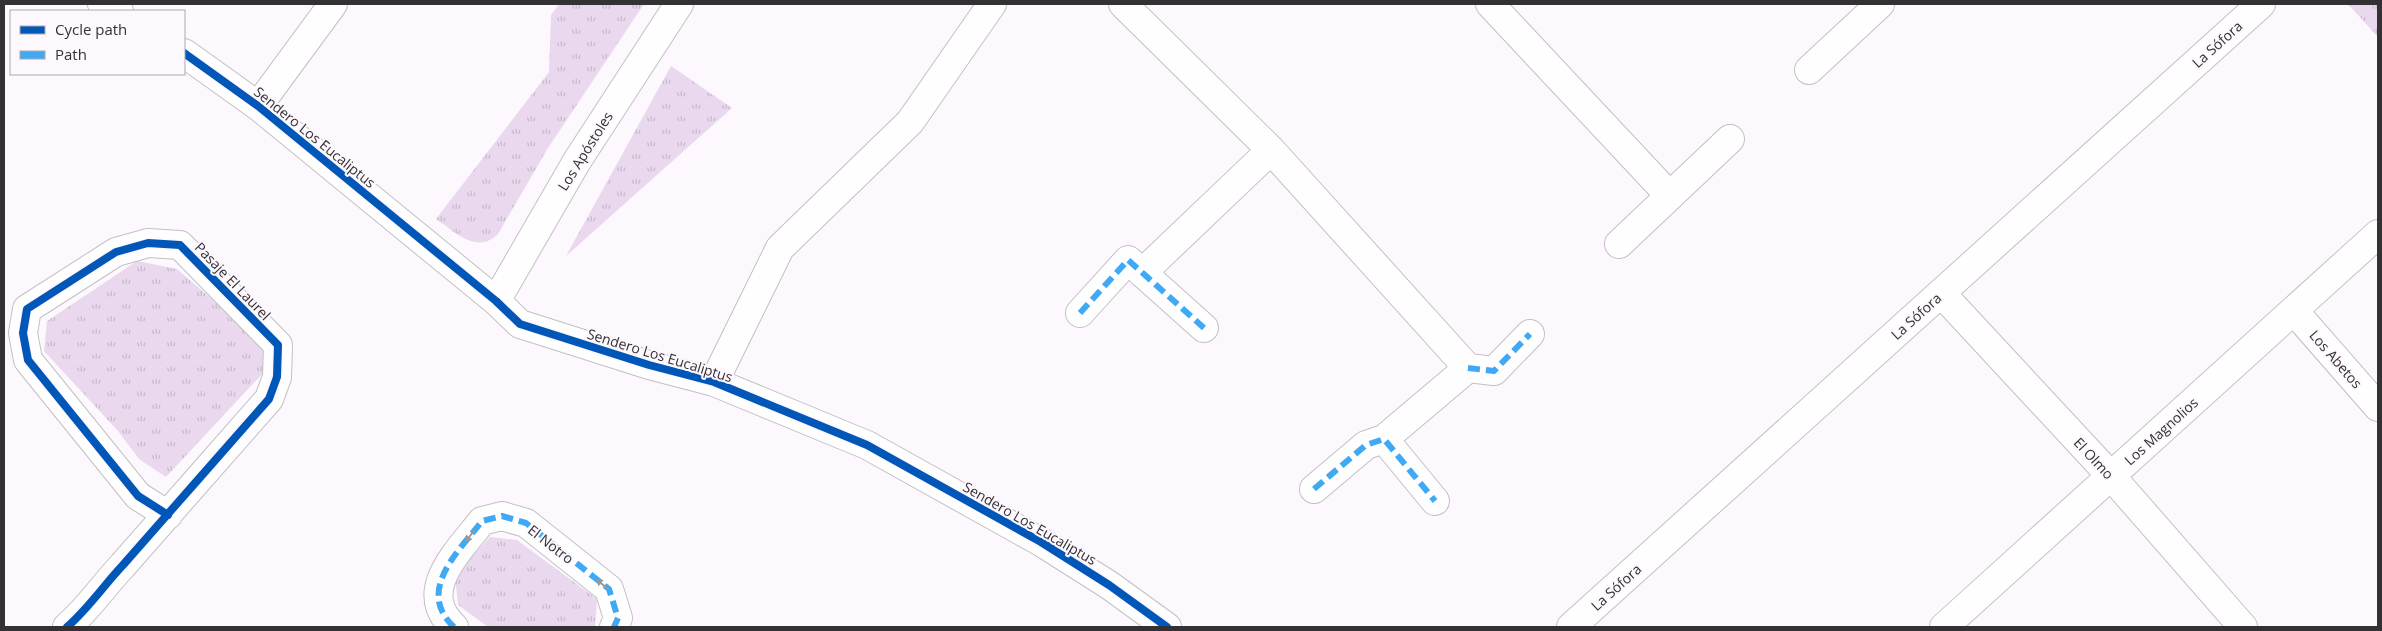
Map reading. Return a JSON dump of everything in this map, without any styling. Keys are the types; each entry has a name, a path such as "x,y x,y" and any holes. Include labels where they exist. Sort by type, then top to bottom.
{"street":[{"path":"102,4 117,10"},
{"path":"258,106 333,4"},
{"name":"Los Apóstoles","path":"496,301 577,161 679,4"},
{"path":"714,382 780,248 910,122 992,4"},
{"path":"1123,4 1272,150 1468,368 1494,371 1530,334"},
{"path":"1490,4 1670,196"},
{"name":"La Sófora","path":"1572,627 2261,4"},
{"path":"1809,70 1875,5"},
{"name":"Sendero Los Eucaliptus","path":"185,53 258,106 496,301 520,324 649,365 714,382 867,444 1041,542 1109,585 1167,627"},
{"path":"1619,244 1730,139"},
{"path":"1142,273 1272,150"},
{"name":"Los Magnolios","path":"1944,627 2378,234"},
{"name":"Pasaje El Laurel","path":"76,625 94,597 168,514 269,399 277,377 278,345 180,245 148,243 116,252 27,310 23,333 28,360 138,496 168,514"},
{"path":"1080,313 1128,260 1204,328"},
{"name":"El Olmo","path":"1941,293 2111,476 2243,627"},
{"name":"Los Abetos","path":"2294,311 2378,406"},
{"path":"1314,489 1366,445 1384,439 1468,368"},
{"path":"1384,439 1435,501"},
{"name":"El Notro","path":"454,627 445,619 437,598 442,574 482,520 502,516 526,523 609,589 618,618 614,627"}],"green space":[{"path":"559,4 644,4 548,148 498,234 490,240 482,242 466,239 436,219 549,72 551,15"},
{"path":"2348,4 2378,4 2378,37"},
{"path":"671,66 732,108 566,256"},
{"path":"137,261 177,269 264,344 264,372 166,477 139,459 118,431 44,351 47,321"},
{"path":"490,537 517,540 597,599 595,627 488,627 458,605 455,576"}],"marked path":[{"path":"1080,313 1128,260 1204,328"},
{"path":"1468,368 1494,371 1530,334"},
{"path":"1314,489 1366,445 1384,439 1435,501"},
{"path":"454,627 443,613 439,599 440,586 445,572 462,545 482,521 502,516 526,523 609,589 618,618 614,627"}],"cycle path":[{"path":"185,54 258,106 496,301 520,324 649,365 714,382 867,445 1041,542 1109,585 1167,627"},
{"path":"67,627 89,605 141,544 160,524 178,503 232,440 269,399 277,377 278,345 180,245 148,243 116,252 27,309 23,333 28,360 138,496 168,515"}]}
